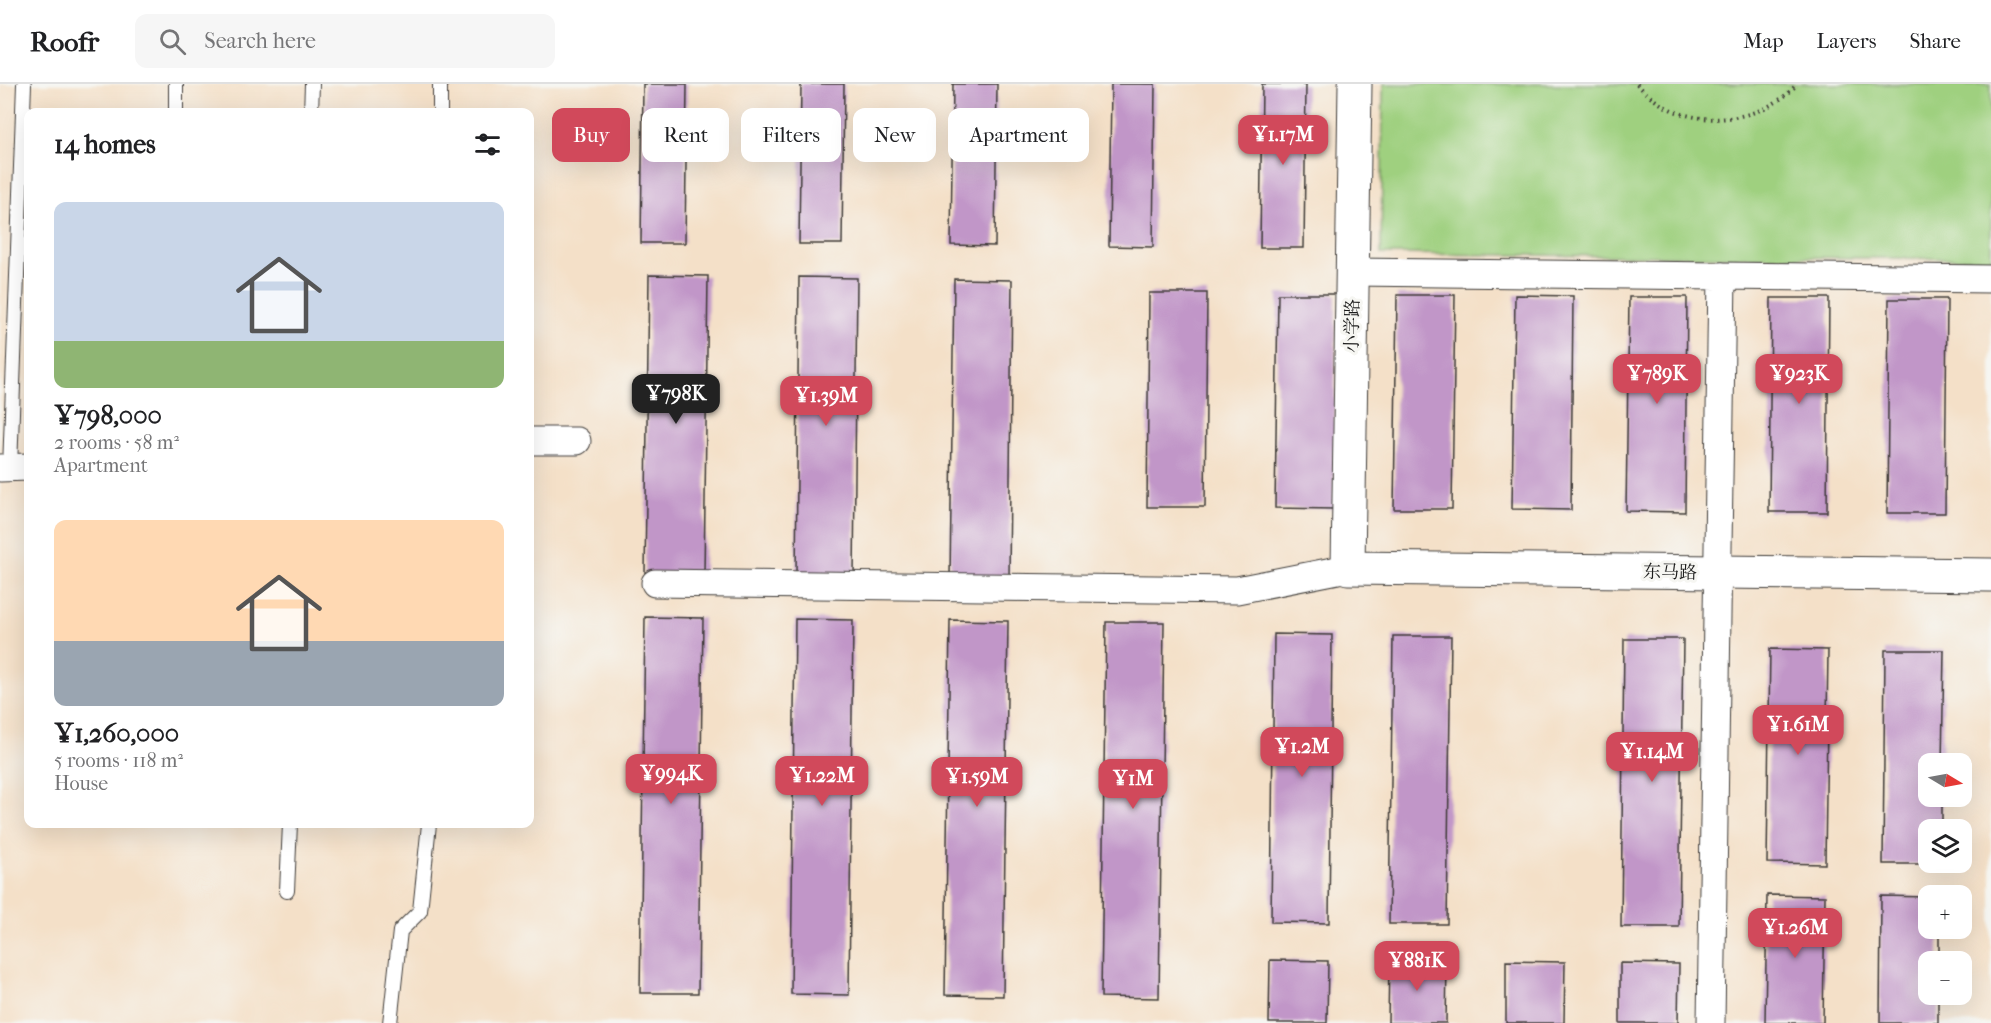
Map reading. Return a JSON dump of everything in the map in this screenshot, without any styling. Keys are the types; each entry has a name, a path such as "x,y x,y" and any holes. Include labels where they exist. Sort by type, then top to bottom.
{"street":[{"name":"小学路","path":"1348,568 1355,84"},
{"path":"1352,272 1991,279"},
{"path":"1711,1023 1722,276"},
{"path":"534,441 577,441"},
{"path":"655,582 1237,590 1348,568"},
{"name":"东马路","path":"1348,568 1991,575"}],"lane":[{"path":"13,468 24,84"},
{"path":"176,84 176,108"},
{"path":"311,108 312,84"},
{"path":"440,84 440,108"},
{"path":"287,891 290,828"},
{"path":"390,1023 400,931 420,911 429,828"}],"path":[{"path":"1637,84 1651,98 1682,114 1717,119 1756,112 1790,92 1797,84"}],"green space":[{"path":"1383,84 1991,84 1991,259 1381,254"}],"building":[{"path":"643,84 687,84 687,108 643,108"},
{"path":"801,84 844,84 842,244 799,244 800,162 841,162 841,108 801,108"},
{"path":"953,84 997,84 997,108 953,108"},
{"path":"1111,84 1155,84 1153,247 1109,246"},
{"path":"1262,84 1306,84 1304,248 1260,248"},
{"path":"642,162 686,162 685,243 641,243"},
{"path":"952,162 996,162 995,246 951,245"},
{"path":"649,275 708,276 704,575 645,574"},
{"path":"799,277 857,278 854,577 796,576"},
{"path":"954,279 1012,280 1009,579 950,578"},
{"path":"1149,293 1207,293 1205,507 1147,507"},
{"path":"1278,294 1336,294 1334,509 1275,508"},
{"path":"1397,295 1455,295 1452,509 1394,509"},
{"path":"1515,295 1573,296 1571,510 1512,509"},
{"path":"1629,297 1687,297 1685,512 1626,511"},
{"path":"1771,298 1829,298 1827,512 1769,512"},
{"path":"1889,299 1947,299 1945,513 1887,513"},
{"path":"645,617 703,618 698,993 640,993"},
{"path":"795,619 853,620 849,995 791,994"},
{"path":"950,620 1008,621 1003,996 945,995"},
{"path":"1106,622 1164,622 1159,998 1101,997"},
{"path":"1274,634 1332,635 1329,923 1271,922"},
{"path":"1393,636 1451,636 1447,924 1389,924"},
{"path":"1624,639 1683,639 1679,927 1621,927"},
{"path":"1770,649 1828,650 1825,864 1767,863"},
{"path":"1885,650 1944,650 1942,753 1918,753 1918,807 1942,807 1942,819 1918,819 1918,864 1883,864"},
{"path":"1767,895 1825,896 1823,1023 1765,1023"},
{"path":"1881,896 1918,897 1918,939 1939,939 1939,951 1918,951 1918,1005 1938,1005 1938,1023 1880,1023"},
{"path":"1270,960 1328,961 1327,1023 1269,1023"},
{"path":"1389,961 1447,962 1446,1023 1388,1023"},
{"path":"1506,961 1565,962 1564,1023 1506,1023"},
{"path":"1620,963 1679,964 1678,1023 1620,1023"}]}
